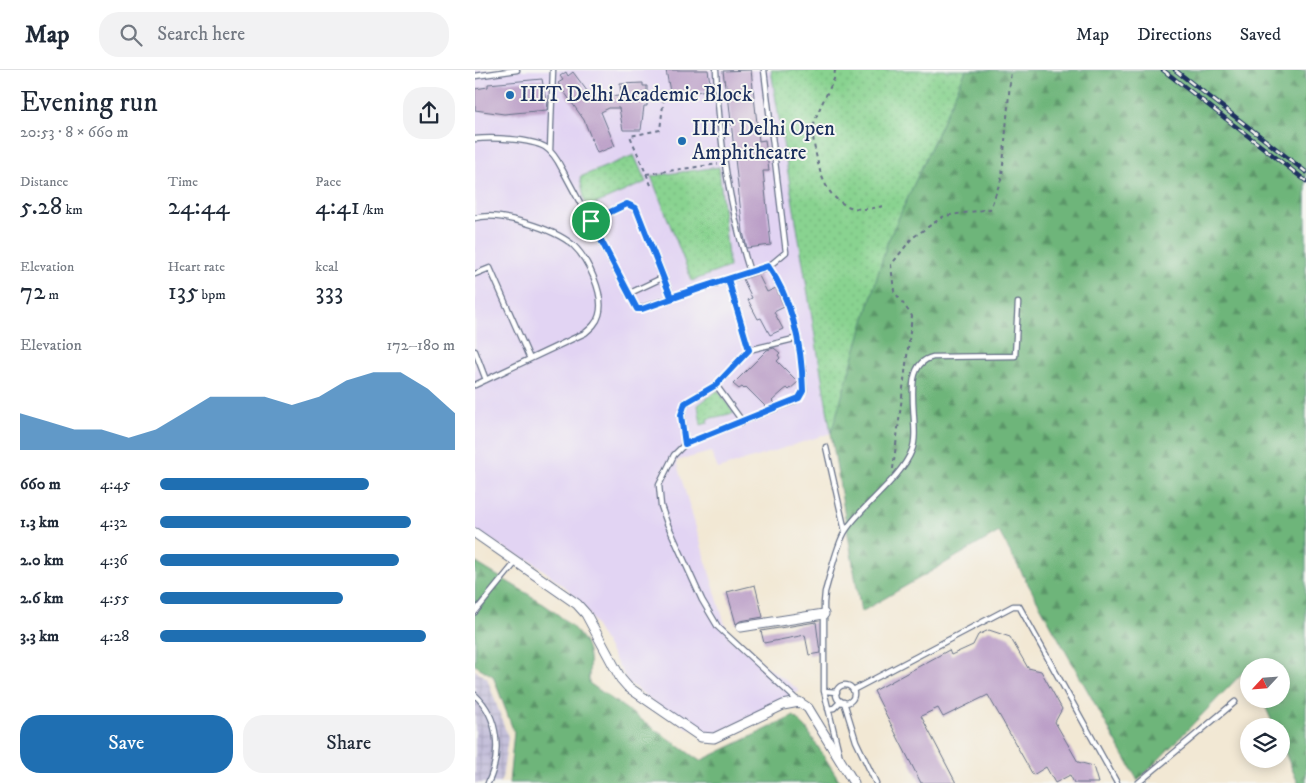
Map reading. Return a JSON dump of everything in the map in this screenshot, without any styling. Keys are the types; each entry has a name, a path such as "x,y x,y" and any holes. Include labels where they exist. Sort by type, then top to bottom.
{"street":[{"path":"475,533 569,597 586,614 621,679 628,687 701,737 714,738 783,704 799,702 808,708 854,783"},
{"path":"741,627 824,614"}],"lane":[{"path":"475,76 517,70"},
{"path":"553,70 549,150 591,221 634,307 639,309 768,266 786,252 764,70"},
{"path":"716,70 718,122 737,231 750,272"},
{"path":"475,139 485,138 532,143 549,150"},
{"path":"591,221 622,206 632,204 639,214 671,297"},
{"path":"475,218 490,215 505,217 562,238 580,253 596,286 600,300 599,316 593,326 585,333 475,385"},
{"path":"768,266 786,298 798,338 803,379 802,395 795,401 685,444 674,455 659,484 661,506 667,523 705,606 718,627 799,702"},
{"path":"475,274 490,268 529,359"},
{"path":"628,294 664,277"},
{"path":"728,279 749,350"},
{"path":"841,761 824,691 824,614 825,592 845,531 891,479 909,456 915,443 913,394 918,366 923,360 933,357 1015,356 1019,303"},
{"path":"685,444 681,415 683,406 716,385 749,350 798,338"},
{"path":"475,351 486,380"},
{"path":"716,385 742,421"},
{"path":"826,447 845,531"},
{"path":"475,612 517,561"},
{"path":"853,690 1013,606 1019,606 1117,783"},
{"path":"824,691 837,692 844,685 853,690"},
{"path":"828,709 851,700 853,690"},
{"path":"837,692 856,741 876,783"},
{"path":"475,695 491,716 495,728 497,756 488,783"},
{"path":"1138,783 1235,702"}],"path":[{"path":"835,70 813,131 819,170 826,188 842,204 870,211 886,205"},
{"path":"891,479 912,316 894,291 891,265 912,238 945,216 990,209 1002,177 1011,70"},
{"path":"651,185 630,136 660,130 664,97"},
{"path":"646,174 725,163"}],"shaded area":[{"path":"475,70 772,70 831,433 718,469 711,452 676,461 729,638 800,691 712,736 687,728 628,682 586,609 569,590 533,562 511,552 475,530"},
{"path":"475,670 487,678 508,737 502,779 499,783 475,783"}],"green space":[{"path":"771,70 966,70 887,243 831,433"},
{"path":"966,70 1306,70 1306,783 1298,783 1290,764 1290,718 1270,718 1266,708 1290,708 1290,658 1240,658 1240,675 1138,781 999,532 861,612 831,433 887,243"},
{"path":"634,155 646,182 586,208 580,177"},
{"path":"719,167 729,267 692,281 651,176"},
{"path":"718,390 734,413 707,419 708,423 701,425 698,405"},
{"path":"475,562 536,599 566,621 578,633 588,649 589,683 700,761 794,716 806,728 841,783 509,783 514,732 493,676 475,665"}],"building":[{"path":"666,70 708,70 711,89 671,97"},
{"path":"751,70 759,141 765,140 769,171 763,171 771,245 747,248 743,232 727,85 725,86 723,71"},
{"path":"566,72 568,76 573,72 593,99 600,93 603,97 621,96 620,84 643,83 643,86 647,86 647,106 644,106 641,130 623,130 619,108 609,108 601,112 615,146 597,153 584,120 558,83 563,80 560,76"},
{"name":"IIIT Delhi Academic Block","path":"542,79 546,101 548,100 547,110 504,114 475,110 475,89 488,87 488,84"},
{"path":"758,274 767,292 776,288 784,307 774,312 783,329 770,335 761,318 758,319 748,300 752,298 743,279"},
{"path":"774,348 780,353 778,355 780,358 777,361 798,382 789,390 787,388 783,391 772,401 774,403 767,408 746,387 739,389 733,384 767,350"},
{"path":"755,585 763,617 740,621 736,624 727,592"},
{"path":"816,622 820,653 809,655 805,635 764,643 761,631"},
{"path":"989,630 1010,637 1028,668 1041,671 1062,709 1055,722 1078,762 1093,766 1098,783 1074,783 1070,775 1055,783 1046,767 1033,775 988,695 943,717 938,708 921,716 956,783 921,783 874,691 949,650 951,655 973,645 978,635"}],"railway":[{"path":"1163,70 1306,181"},
{"path":"1175,70 1306,172"}],"place":[{"name":"IIIT Delhi Academic Block","path":"510,95"},
{"name":"IIIT Delhi Open Amphitheatre","path":"682,141"}],"route":[{"path":"591,221 622,206 632,204 639,214 671,297 768,266 780,284 789,304 798,338 803,379 802,395 795,401 685,444 681,415 685,403 716,385 749,350 728,279 671,297 642,309 637,309 634,307 591,221"}]}
